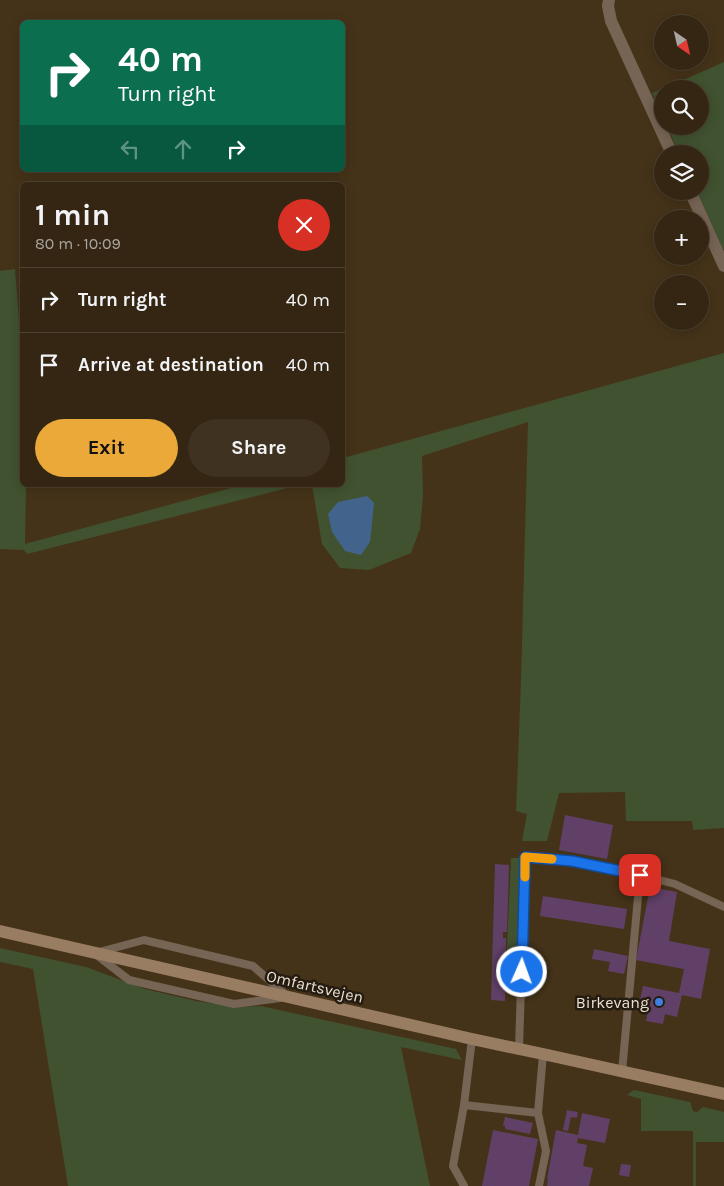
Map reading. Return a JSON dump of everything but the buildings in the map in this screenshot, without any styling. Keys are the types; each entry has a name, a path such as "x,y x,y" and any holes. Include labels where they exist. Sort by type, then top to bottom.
{"main road":[{"name":"Omfartsvejen","path":"0,931 472,1039 724,1094"}],"street":[{"path":"610,0 608,6 611,21 668,145"},
{"path":"694,200 724,266"}],"lane":[{"path":"519,1049 525,857 572,861 640,875 675,884 724,907"},
{"path":"622,1072 640,875"},
{"path":"94,953 144,940 253,966 289,997"},
{"path":"94,953 129,980 234,1004 289,997"},
{"path":"464,1186 453,1166 464,1105 472,1039"},
{"path":"539,1186 546,1151 538,1113 543,1054"},
{"path":"464,1105 538,1113"}],"green space":[{"path":"724,62 724,251 709,219 709,210 705,210 700,200 709,200 709,145 675,145 671,135 709,135 709,80 683,80"},
{"path":"15,269 20,333 20,487 26,487 25,544 235,487 291,487 27,554 24,550 0,549 0,271"},
{"path":"724,353 724,828 693,830 692,821 626,821 625,792 559,793 547,841 522,841 527,814 516,811 528,422 422,456 423,495 420,529 411,553 369,570 340,568 322,544 312,487 345,487 345,457"},
{"path":"511,858 522,858 516,992 505,991"},
{"path":"0,948 86,967 145,989 196,1001 236,1007 261,1006 456,1049 462,1060 401,1047 430,1186 68,1186 33,969 0,962"},
{"path":"634,1090 690,1102 693,1111 697,1112 703,1107 724,1112 724,1142 696,1142 696,1186 693,1186 693,1131 641,1131 641,1099 627,1095"}],"water":[{"path":"367,496 374,503 370,542 361,555 345,551 332,532 328,514 338,502"}],"slow traffic":[{"path":"525,877 525,857 552,859"}],"place":[{"name":"Birkevang","path":"659,1002"}],"route":[{"path":"522,972 525,857 572,861 640,875"}]}
